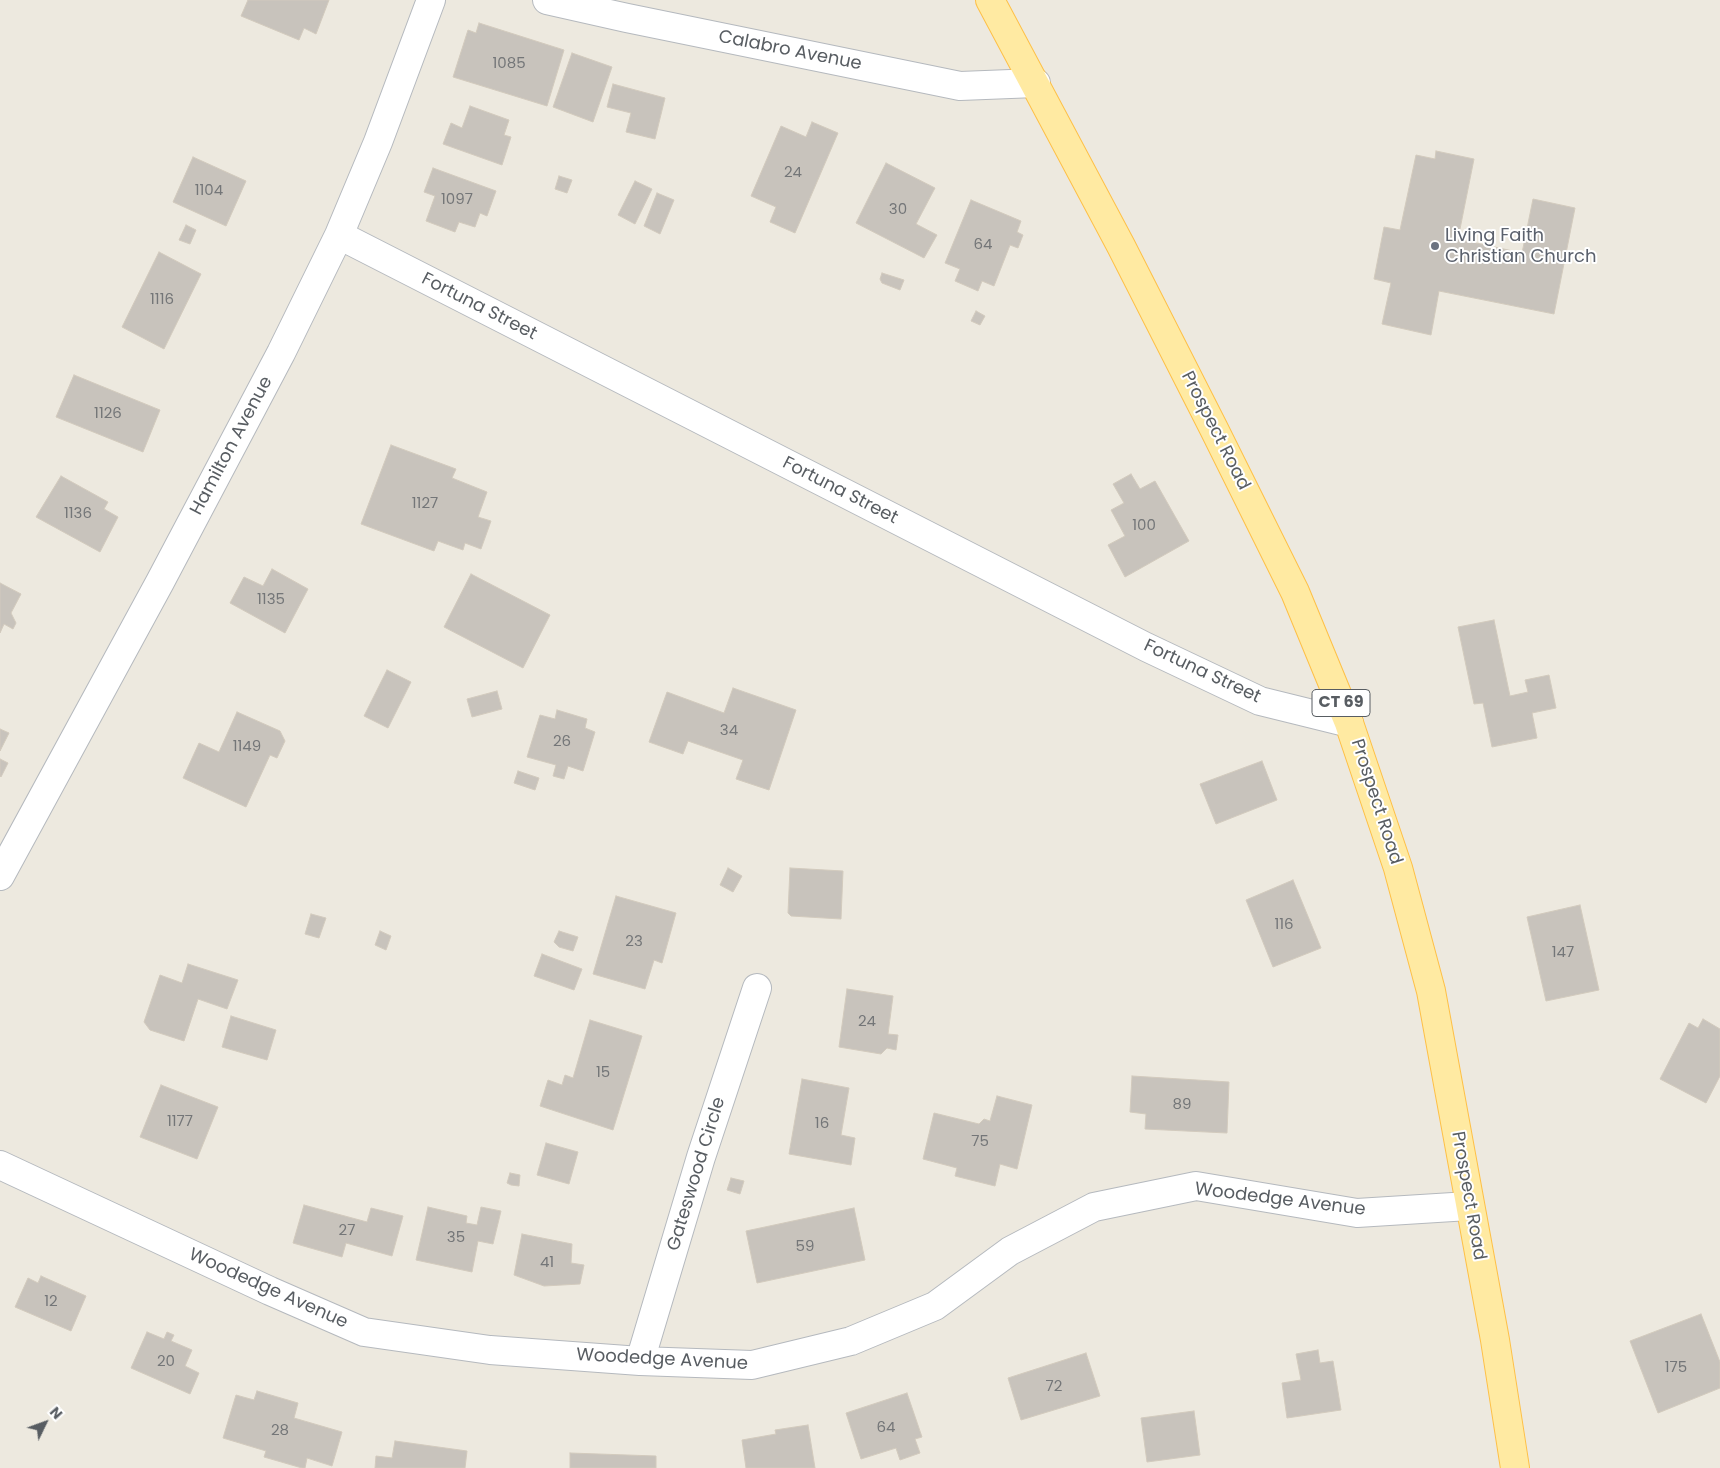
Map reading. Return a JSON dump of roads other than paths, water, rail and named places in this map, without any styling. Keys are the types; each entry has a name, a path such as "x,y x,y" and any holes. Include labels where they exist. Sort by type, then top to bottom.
{"main road":[{"name":"Prospect Road","path":"990,0 1036,83 1161,324 1295,592 1350,723 1398,868 1431,991 1495,1340 1515,1468"}],"street":[{"name":"Hamilton Avenue","path":"0,876 160,582 281,353 339,236 378,142 431,0"},
{"name":"Calabro Avenue","path":"546,0 960,86 1036,83"},
{"name":"Fortuna Street","path":"339,236 1146,647 1260,701 1350,723"},
{"name":"Gateswood Circle","path":"640,1361 701,1157 757,988"},
{"name":"Woodedge Avenue","path":"0,1165 270,1291 364,1332 490,1350 640,1361 752,1366 851,1341 935,1306 1010,1251 1094,1207 1196,1186 1357,1213 1469,1206"}],"place":[{"name":"Living Faith Christian Church","path":"1435,246"}]}
